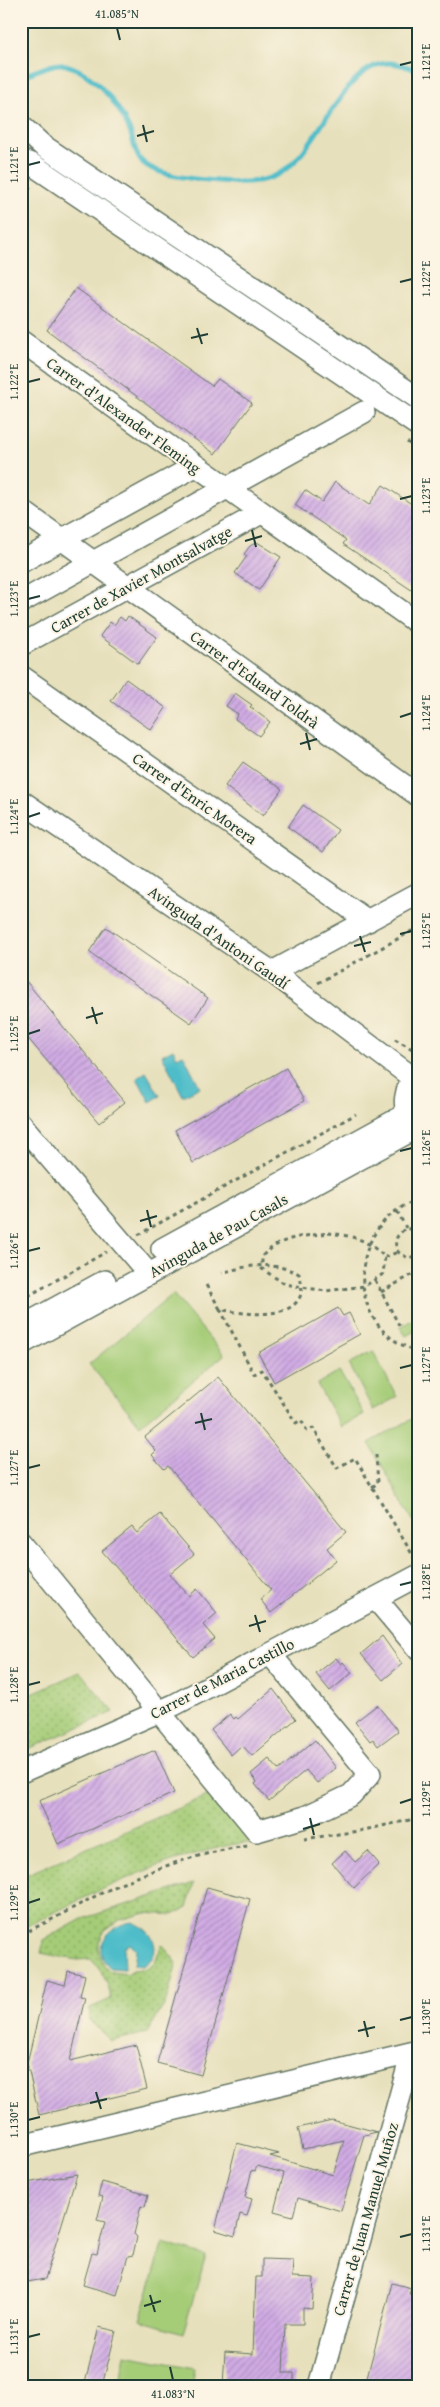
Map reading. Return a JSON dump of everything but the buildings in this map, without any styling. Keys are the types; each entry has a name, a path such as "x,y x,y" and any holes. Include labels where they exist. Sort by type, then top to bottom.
{"street":[{"path":"21,126 42,145 419,399"},
{"path":"21,160 33,165 419,426"},
{"name":"Carrer d'Alexander Fleming","path":"21,341 419,624"},
{"path":"21,602 364,412"},
{"path":"167,482 170,448"},
{"path":"27,559 195,466"},
{"name":"Carrer de Xavier Montsalvatge","path":"24,644 261,513"},
{"path":"27,559 29,516"},
{"name":"Carrer d'Eduard Toldrà","path":"29,516 419,796"},
{"path":"149,603 154,571"},
{"path":"22,676 24,644"},
{"name":"Carrer d'Enric Morera","path":"22,676 368,921"},
{"name":"Avinguda d'Antoni Gaudí","path":"25,809 272,972 416,1075"},
{"path":"272,972 419,893"},
{"path":"342,935 347,906"},
{"path":"414,1124 406,1091 416,1075"},
{"path":"21,1124 143,1268"},
{"name":"Avinguda de Pau Casals","path":"21,1327 143,1268 414,1124"},
{"name":"Avinguda de Pau Casals","path":"21,1344 143,1268"},
{"path":"21,1543 264,1837 351,1795 370,1774 271,1655"},
{"name":"Carrer de Maria Castillo","path":"21,1772 160,1711 271,1655 419,1575"},
{"path":"376,1599 419,1650"},
{"path":"21,2146 415,2052"},
{"name":"Carrer de Juan Manuel Muñoz","path":"319,2386 415,2052"}],"path":[{"path":"300,993 419,927"},
{"path":"21,1300 356,1114"},
{"path":"419,1200 407,1204 388,1218 369,1242 362,1264 362,1286 369,1308 382,1330 403,1348 419,1351"},
{"path":"397,1211 406,1228 419,1232"},
{"path":"406,1228 396,1236 394,1243 398,1252 408,1258 419,1255"},
{"path":"328,1234 348,1236 369,1242 385,1257 384,1274 375,1280 362,1286 325,1290 285,1284 262,1269 262,1256 275,1244 295,1237 328,1234"},
{"path":"385,1257 398,1252"},
{"path":"220,1309 242,1314 268,1315 287,1309 301,1296 304,1287 299,1274 287,1268 239,1267 222,1273"},
{"path":"381,1292 419,1271"},
{"path":"375,1280 400,1327"},
{"path":"206,1285 254,1374 262,1370 296,1423 301,1420 308,1431 313,1428 337,1468 355,1458 419,1566"},
{"path":"372,1487 378,1483 376,1455"},
{"path":"301,1839 359,1831 419,1818"},
{"path":"21,1934 109,1889 156,1870 264,1837"}],"green space":[{"path":"173,1294 224,1355 140,1425 89,1364"},
{"path":"419,1316 419,1333 413,1332 406,1336 400,1327"},
{"path":"373,1351 397,1397 373,1410 349,1364"},
{"path":"339,1371 364,1414 341,1427 317,1384"},
{"path":"419,1415 419,1531 369,1443"},
{"path":"80,1672 114,1712 21,1752 21,1698"},
{"path":"213,1793 251,1843 214,1849 155,1867 87,1896 21,1929 21,1877"},
{"path":"194,1883 187,1908 173,1915 146,1913 120,1920 105,1930 99,1942 99,1953 105,1968 112,1972 127,1974 133,1970 149,1968 155,1963 162,1944 177,1963 166,2002 147,2033 111,2041 89,2020 90,2008 111,1999 108,1987 101,1973 91,1959 77,1960 41,1953 44,1940 82,1919"},
{"path":"163,2243 206,2256 183,2333 140,2320"},
{"path":"125,2355 195,2368 192,2386 119,2386"}],"water":[{"path":"173,1049 177,1057 183,1054 200,1087 183,1096 162,1055"},
{"path":"146,1072 160,1096 150,1102 137,1078"},
{"path":"132,1922 139,1925 150,1935 154,1941 154,1954 150,1961 143,1966 134,1965 136,1950 130,1944 124,1947 125,1969 111,1968 104,1961 101,1954 101,1946 104,1939 116,1928"}],"waterway":[{"path":"28,74 49,66 61,64 72,67 93,80 111,98 118,109 124,119 139,158 146,165 156,170 182,177 243,182 261,181 272,177 292,164 305,149 344,93 357,78 372,67 393,63 419,70"}]}
